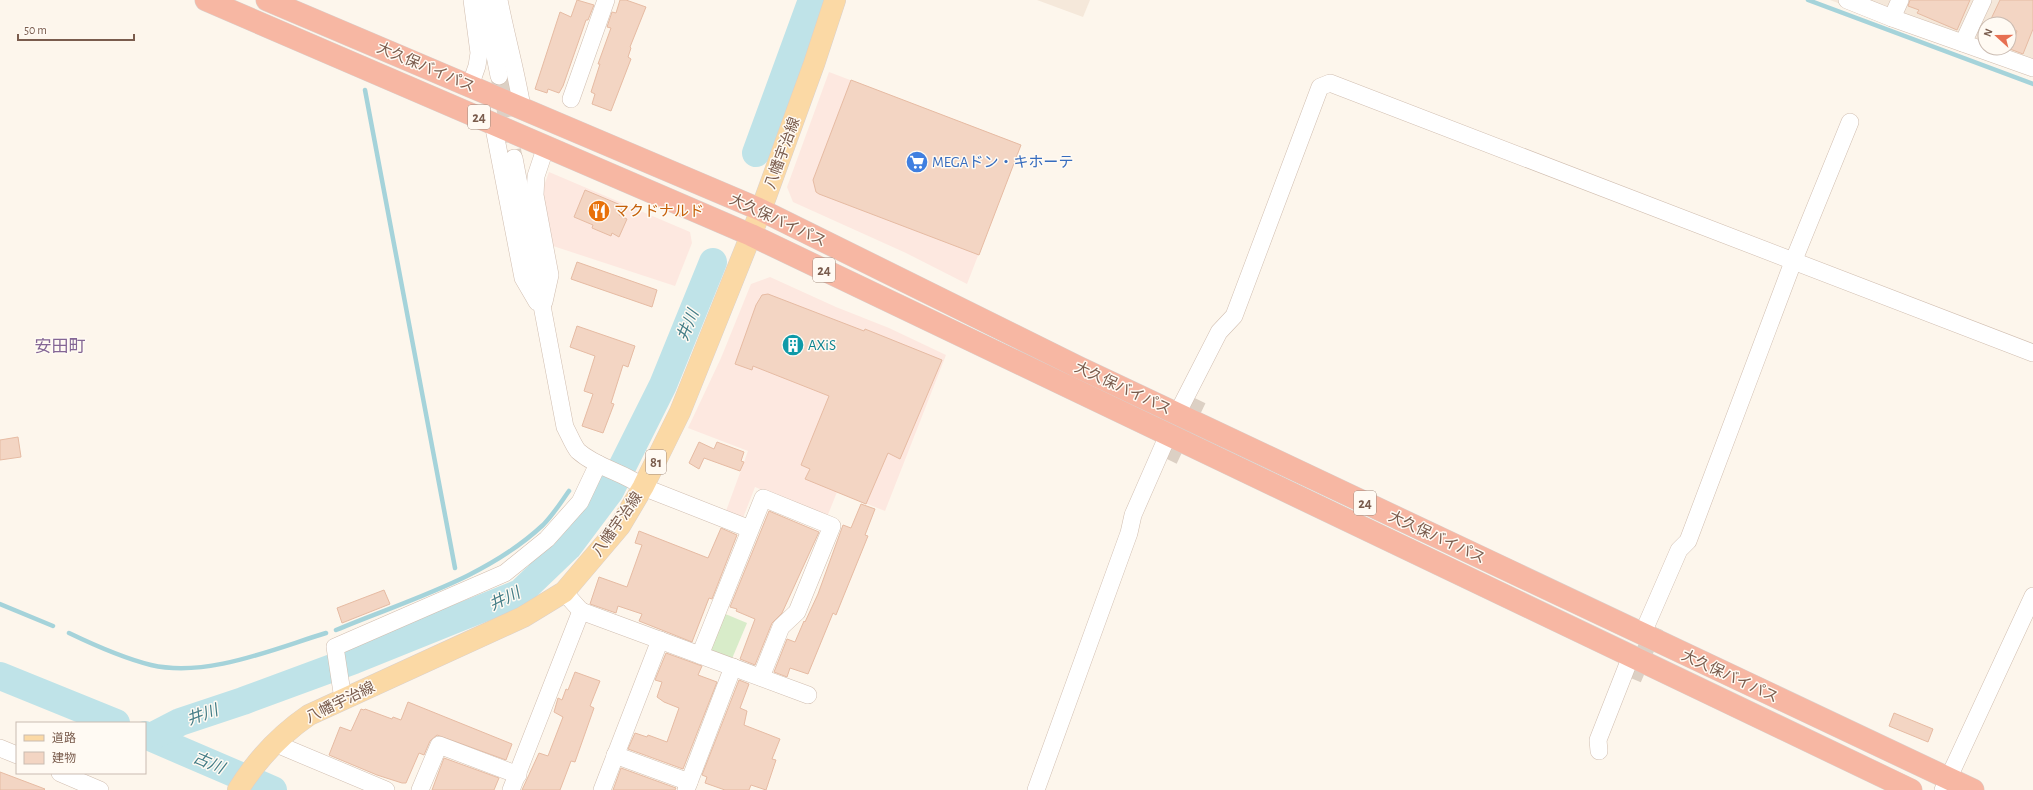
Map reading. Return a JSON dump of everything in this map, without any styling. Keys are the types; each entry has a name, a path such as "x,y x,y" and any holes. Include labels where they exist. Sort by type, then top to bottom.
{"highway":[{"name":"大久保バイパス","path":"206,0 751,235 1911,790"},
{"name":"大久保バイパス","path":"267,0 761,210 1071,364 1642,635 1946,784 1973,790"}],"main road":[{"name":"八幡宇治線","path":"238,790 271,746 291,728 341,691 523,617 564,592 620,526 639,484 680,412 761,210 836,0"}],"street":[{"path":"470,86 477,66 479,53 472,0"},
{"path":"484,0 499,76"},
{"path":"499,0 506,35 511,46 522,108"},
{"path":"571,99 606,0"},
{"path":"1847,0 1892,18 2033,68"},
{"path":"1892,18 1900,0"},
{"path":"1963,43 1983,0"},
{"path":"1198,399 1229,334 1234,316 1320,87 1330,83 2033,353"},
{"path":"1658,619 1684,555 1793,262 1850,122"},
{"path":"493,123 523,278 543,310"},
{"path":"543,310 550,275 535,195 536,176 546,146"},
{"path":"514,158 565,427 578,451 598,464 639,484 750,529"},
{"path":"1177,414 1219,332 1234,316"},
{"path":"1036,790 1129,533 1133,515 1168,435"},
{"path":"1129,533 1138,527 1169,460"},
{"path":"341,691 335,647 505,573 548,539 580,502 598,464"},
{"path":"700,655 763,498 832,526 797,612 781,627 761,677"},
{"path":"1642,635 1679,550 1688,541"},
{"path":"564,592 581,611 808,695"},
{"path":"1946,784 2033,596"},
{"path":"420,790 439,745 515,783 581,611"},
{"path":"602,790 660,640"},
{"path":"1631,656 1598,740 1599,751 1607,741 1633,679"},
{"path":"615,755 687,786 733,667"},
{"path":"271,746 386,790"},
{"path":"0,748 16,755"},
{"path":"62,774 100,790"}],"shaded area":[{"path":"1037,0 1090,0 1083,17"},
{"path":"1830,0 2033,0 2033,75 1982,56 2017,56 2017,16 1977,16 1977,54"},
{"name":"MEGAドン・キホーテ","path":"829,72 1021,145 967,284 906,253 793,202 787,187"},
{"path":"549,172 690,232 692,243 675,286 550,245 542,191"},
{"path":"770,277 836,307 889,328 946,355 885,511 837,492 827,517 755,487 743,518 726,511 748,451 688,428 721,358 751,284"}],"green space":[{"path":"723,613 747,623 731,661 707,651"}],"building":[{"path":"577,0 594,5 588,20 586,20 563,86 559,93 548,89 547,93 535,89 560,12 571,17"},
{"path":"620,0 626,0 646,7 630,47 628,57 631,59 611,111 592,104 595,94 591,92 600,64 598,64 611,28 607,27 612,12 616,13"},
{"path":"1910,0 1970,0 1957,30 1917,13 1919,10 1908,6"},
{"path":"2000,0 2033,0 2033,29 2023,54 2017,52 2017,16 1992,16"},
{"name":"MEGAドン・キホーテ","path":"851,80 1021,145 979,255 816,192 813,180"},
{"name":"マクドナルド","path":"585,190 623,206 619,215 627,219 619,237 612,233 611,236 592,228 593,225 574,217"},
{"path":"577,262 657,290 652,307 571,279"},
{"path":"768,294 864,331 865,329 942,360 900,459 888,453 866,504 805,479 810,469 801,465 829,396 753,366 752,370 735,364 756,305 762,295"},
{"path":"577,326 635,346 628,367 623,365 611,403 614,404 603,433 582,426 593,394 584,391 595,356 570,347"},
{"path":"18,437 21,457 0,460 0,440"},
{"path":"699,442 714,449 717,442 744,452 741,461 744,462 740,471 704,458 699,469 689,463"},
{"path":"861,504 875,509 865,535 868,536 836,615 833,613 808,674 790,668 787,677 774,672 787,639 795,642 804,621 805,622 818,594 843,525 851,528"},
{"path":"769,511 819,532 782,613 772,623 755,665 740,659 755,619 736,611 737,609 730,607"},
{"path":"721,528 737,535 712,599 709,598 692,642 639,621 642,614 618,606 616,613 590,604 599,577 627,587 642,545 635,543 639,531 708,558"},
{"path":"384,590 390,604 342,623 337,608"},
{"path":"666,653 702,666 698,675 717,682 683,769 628,749 635,733 647,737 648,735 667,742 679,708 664,702 657,697 662,682 655,680"},
{"path":"575,672 600,681 590,706 594,708 575,762 571,761 560,790 522,790 539,753 548,756 563,717 554,712 558,698 562,700 566,689 568,690"},
{"path":"739,680 749,684 740,708 747,711 744,725 780,739 772,759 776,760 766,790 751,785 749,790 725,790 705,783 707,777 702,775"},
{"path":"408,702 512,744 506,760 437,735 430,741 424,755 419,753 406,783 402,783 377,775 329,755 340,727 351,731 361,709 365,709 392,719 393,717 401,720"},
{"path":"1894,713 1933,729 1928,742 1889,726"},
{"path":"444,758 499,778 494,790 432,790"},
{"path":"621,768 676,788 675,790 613,790"},
{"path":"0,772 45,789 0,790"}],"waterway":[{"name":"井川","path":"756,153 812,0"},
{"path":"1808,0 2033,84"},
{"path":"365,90 455,568"},
{"name":"井川","path":"151,737 180,722 243,701 354,660 520,593 568,547 610,491 663,385 713,262"},
{"path":"336,630 417,598 471,574 496,560 520,544 543,525 554,513 569,491"},
{"path":"0,604 53,626"},
{"path":"69,633 130,659 151,665 172,668 195,668 240,660 326,633"},
{"name":"古川","path":"0,676 114,722"},
{"name":"古川","path":"146,735 273,790"}],"tunnel":[{"path":"499,76 514,158"},
{"path":"1169,460 1198,399"},
{"path":"1633,679 1655,627"}],"place":[{"name":"MEGAドン・キホーテ","path":"917,162"},
{"name":"マクドナルド","path":"599,211"},
{"name":"AXiS","path":"793,345"}],"district":[{"name":"安田町","path":"60,346"}]}
